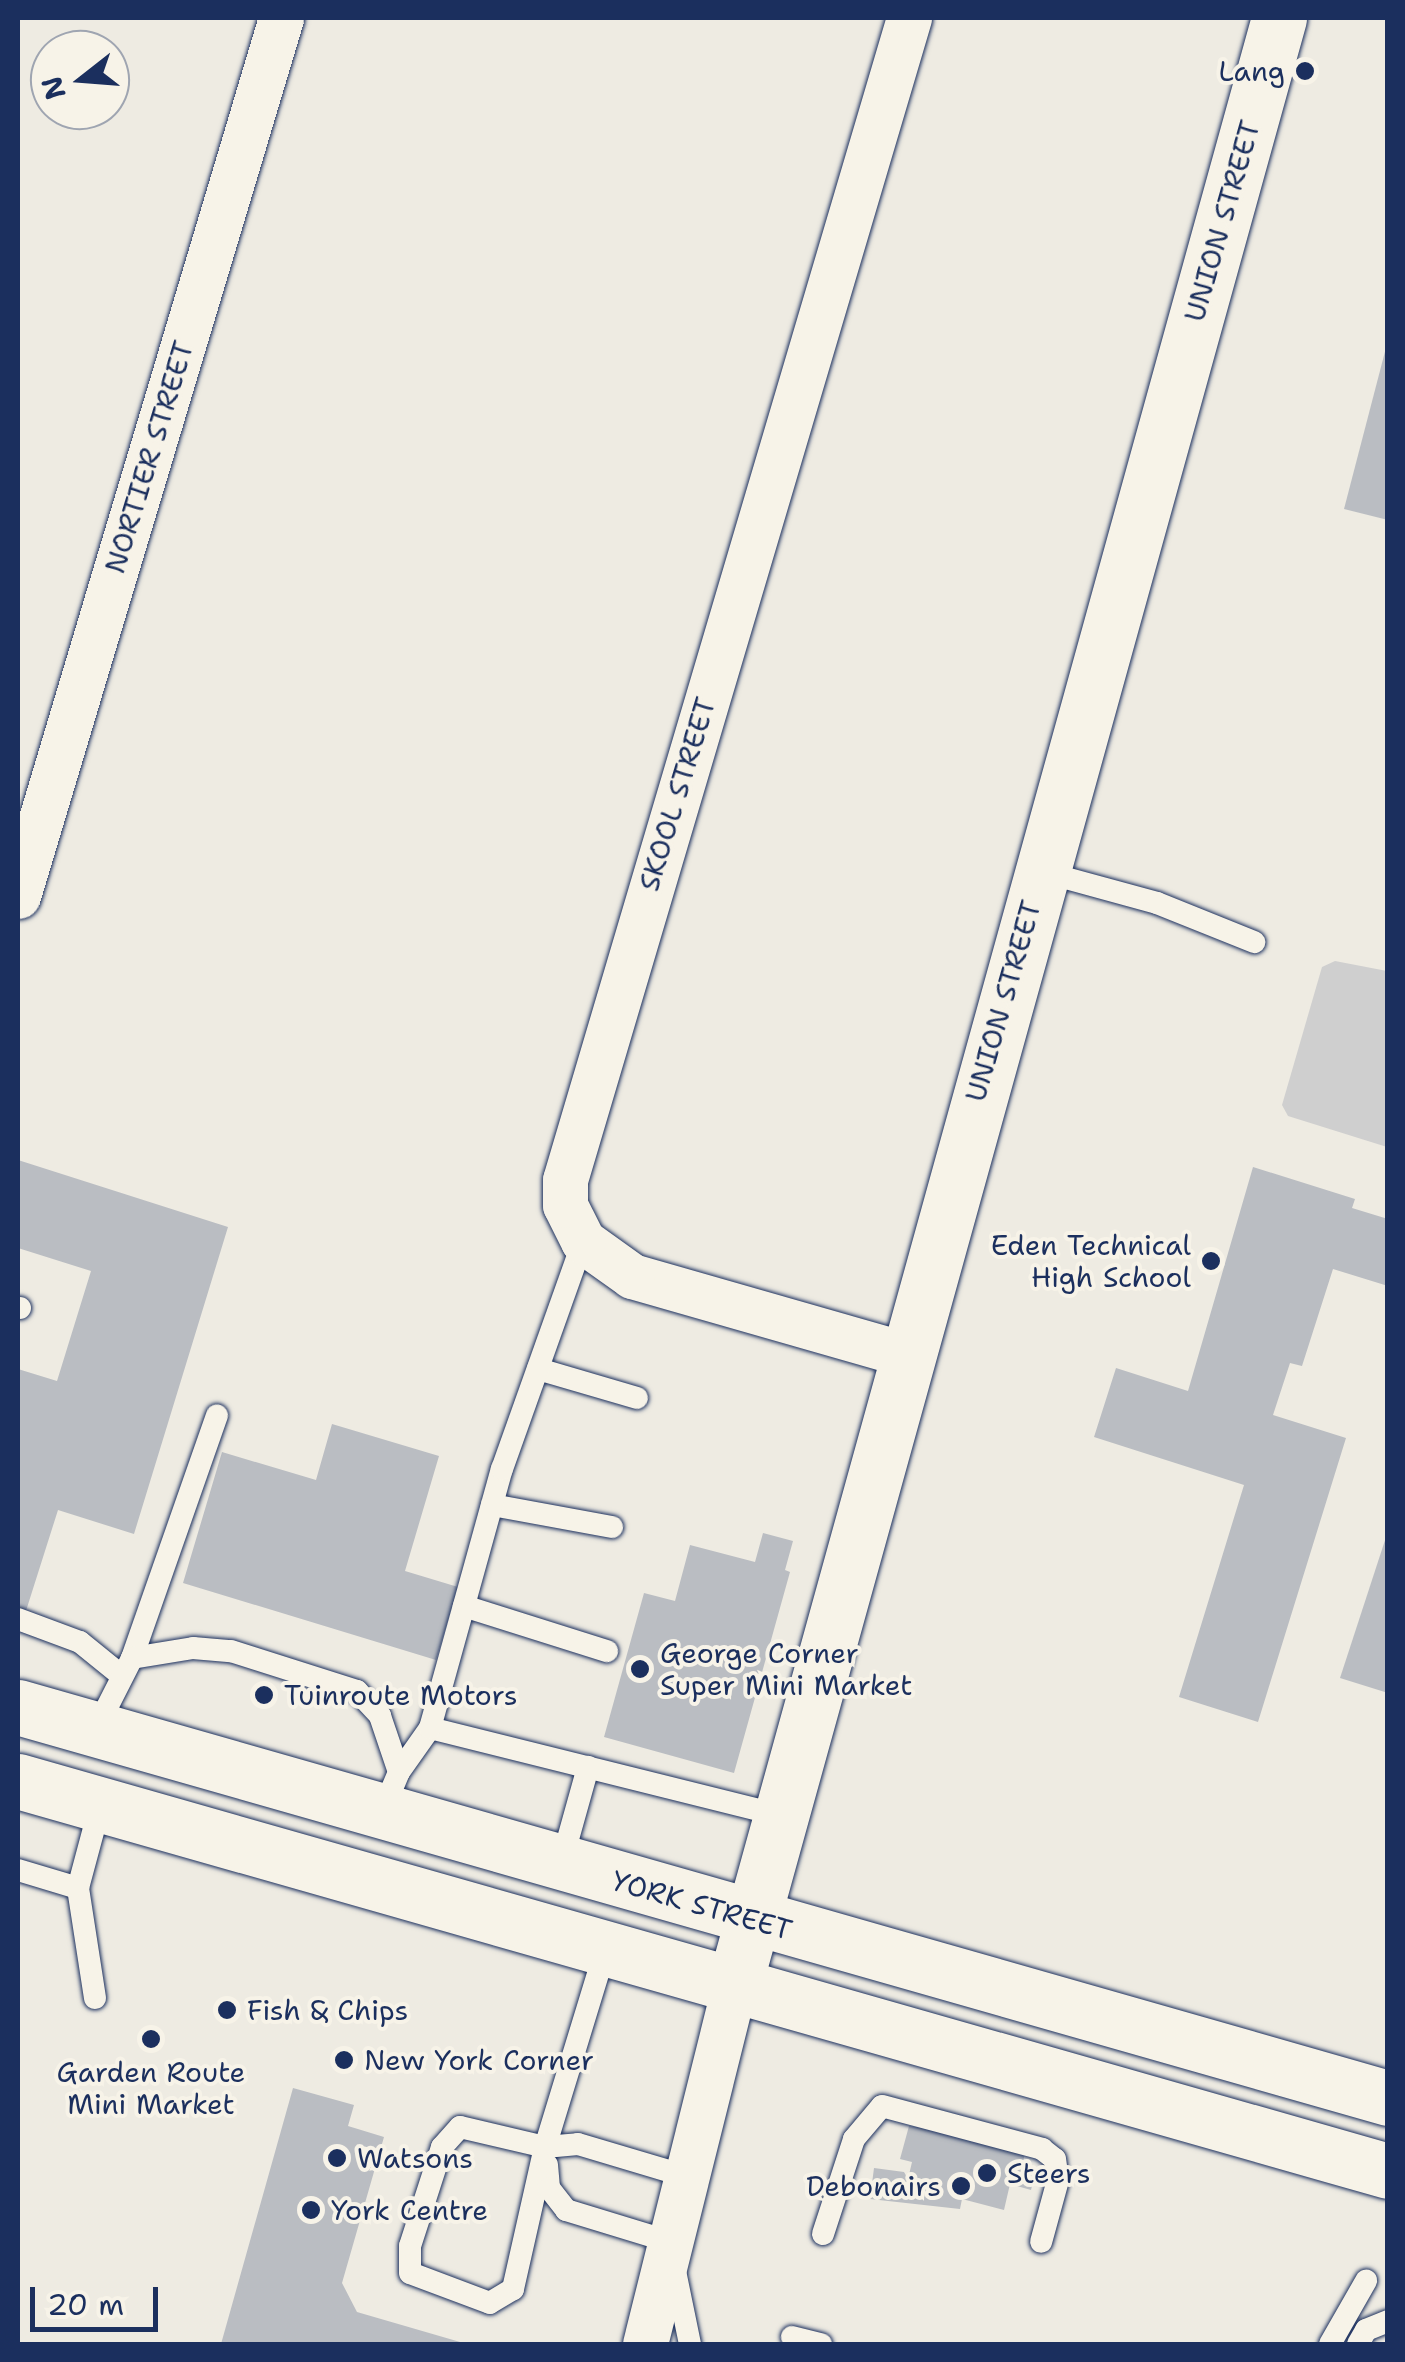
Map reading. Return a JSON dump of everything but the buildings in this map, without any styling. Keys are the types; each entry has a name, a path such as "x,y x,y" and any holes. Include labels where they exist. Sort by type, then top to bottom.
{"main road":[{"name":"UNION STREET","path":"734,1986 904,1354 1279,18"},
{"name":"YORK STREET","path":"18,1707 95,1730 391,1792 560,1864 1388,2098"},
{"path":"18,1782 590,1964 734,1986 1388,2171"}],"street":[{"name":"NORTIER STREET","path":"18,896 281,18"},
{"name":"SKOOL STREET","path":"583,1240 565,1206 570,1153 909,18"},
{"path":"583,1240 632,1276 904,1354"},
{"path":"645,2344 665,2241 734,1986"},
{"path":"618,2344 665,2241"}],"lane":[{"path":"1040,871 1158,903 1254,942"},
{"path":"391,1792 430,1728 492,1505 583,1240"},
{"path":"538,1370 636,1398"},
{"path":"95,1730 127,1667 218,1415"},
{"path":"492,1505 612,1527"},
{"path":"464,1606 607,1651"},
{"path":"18,1619 80,1642 127,1667 194,1648 231,1650 333,1678 374,1704 391,1792"},
{"path":"430,1728 780,1815"},
{"path":"560,1864 588,1767"},
{"path":"95,1998 78,1888 100,1806"},
{"path":"18,1870 78,1888"},
{"path":"418,1908 482,1940"},
{"path":"590,1964 545,2147 513,2288 490,2303 414,2278 407,2262 448,2135 460,2126 545,2147 578,2144 681,2180"},
{"path":"824,2234 854,2140 882,2106 1042,2148 1055,2158 1058,2180 1042,2242"},
{"path":"545,2147 549,2188 566,2210 665,2241 690,2344"},
{"path":"522,2248 536,2222 566,2210"},
{"path":"1330,2344 1366,2281"},
{"path":"1358,2344 1366,2330 1388,2321"},
{"path":"792,2337 821,2344"}],"shaded area":[{"path":"1335,961 1387,971 1387,1147 1288,1116 1282,1105 1322,967"}],"place":[{"name":"Lang","path":"1305,71"},
{"name":"Eden Technical High School","path":"1211,1261"},
{"name":"George Corner Super Mini Market","path":"640,1669"},
{"name":"Tuinroute Motors","path":"264,1695"},
{"name":"Fish & Chips","path":"227,2010"},
{"name":"Garden Route Mini Market","path":"151,2039"},
{"name":"New York Corner","path":"344,2060"},
{"name":"Watsons","path":"337,2158"},
{"name":"Steers","path":"987,2173"},
{"name":"Debonairs","path":"961,2186"},
{"name":"York Centre","path":"311,2210"}]}
